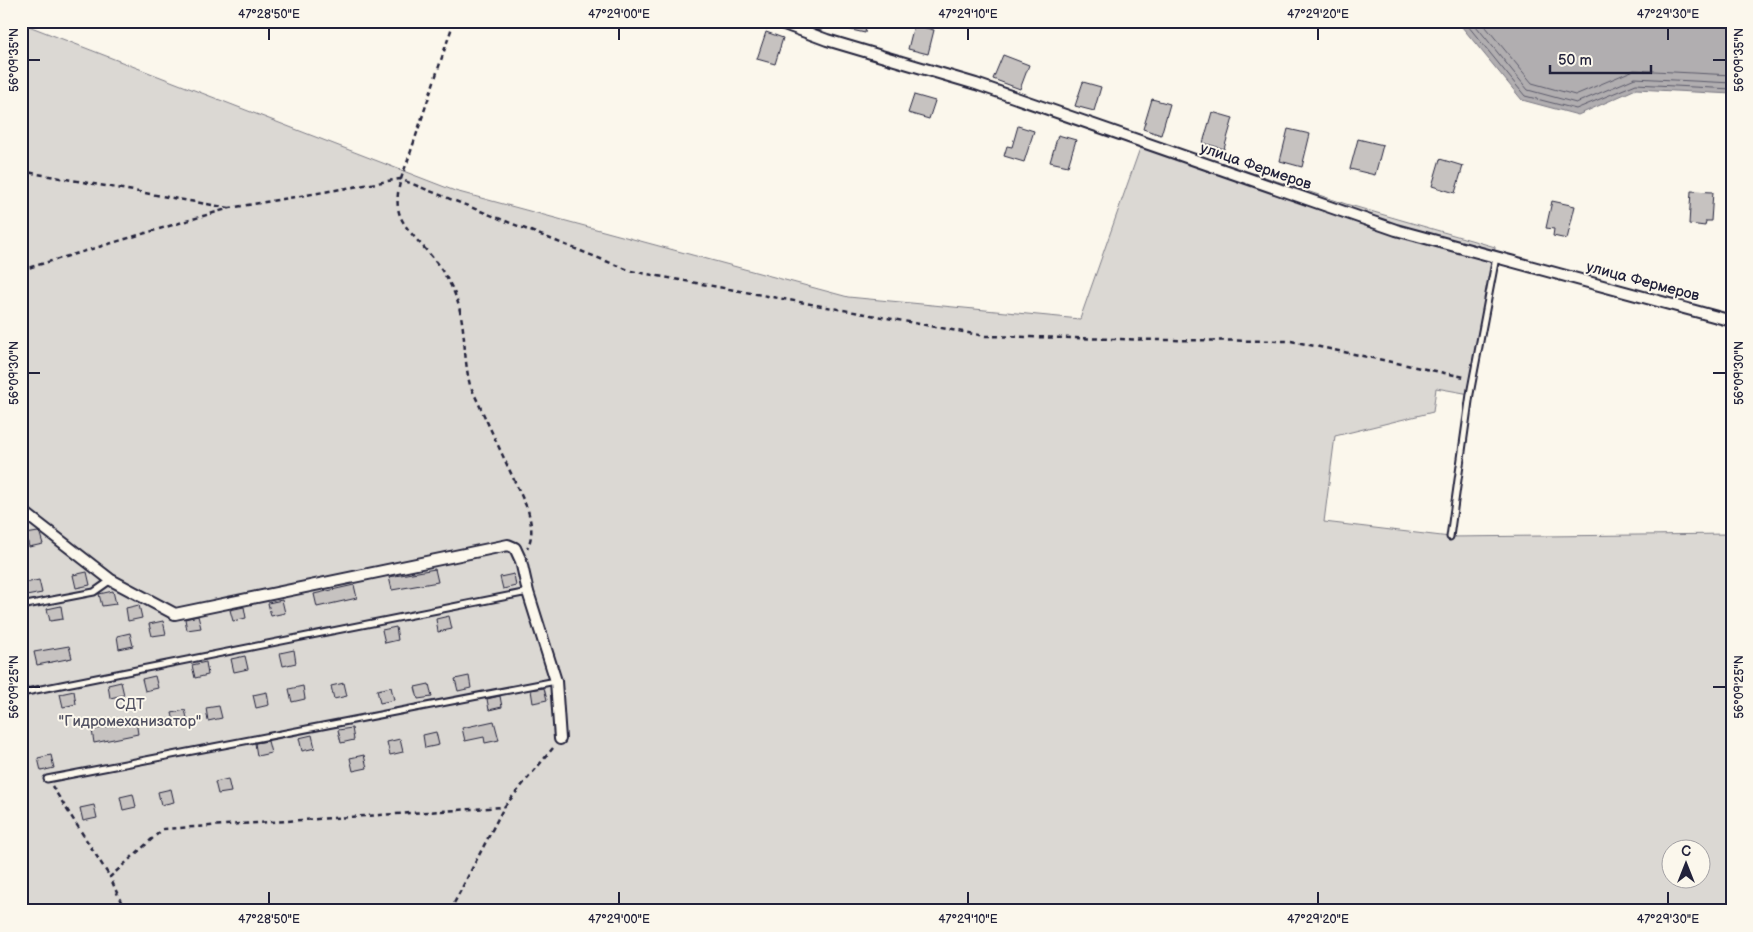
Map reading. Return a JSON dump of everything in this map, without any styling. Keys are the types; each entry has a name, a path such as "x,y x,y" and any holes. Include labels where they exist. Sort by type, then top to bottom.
{"street":[{"name":"улица Фермеров","path":"776,21 827,40 976,84 1396,230 1732,321"},
{"path":"24,514 111,580 175,614 508,545 515,548 521,561 528,592 556,681 560,739"}],"lane":[{"path":"1450,537 1473,379 1496,257"},
{"path":"21,606 94,592 111,580"},
{"path":"21,693 528,592"},
{"path":"47,779 556,681"}],"path":[{"path":"454,21 400,179 398,207 403,221 436,261 453,290 463,324 466,367 470,385 528,510 532,527 530,543 521,561"},
{"path":"21,171 230,208"},
{"path":"21,270 230,208 400,179 631,271 985,336 1291,341 1473,379"},
{"path":"450,911 504,807 560,739"},
{"path":"47,779 110,878 125,911"},
{"path":"110,878 163,829 504,807"}],"green space":[{"name":"СДТ \"Гидромеханизатор\"","path":"21,23 455,191 848,297 1080,319 1144,137 1346,204 1495,247 1493,268 1470,394 1436,388 1433,412 1335,436 1324,522 1450,537 1732,534 1732,911 21,911"}],"water":[{"path":"1457,21 1732,21 1732,94 1636,89 1578,115 1522,100"}],"building":[{"path":"834,21 867,21 865,33 834,26"},
{"path":"914,25 934,30 928,54 908,49"},
{"path":"766,32 783,38 775,64 757,59"},
{"path":"1003,55 1029,65 1020,89 993,79"},
{"path":"1083,82 1101,87 1094,111 1075,106"},
{"path":"914,95 935,101 929,119 908,113"},
{"path":"1152,99 1170,104 1161,135 1143,129"},
{"path":"1212,112 1233,118 1224,149 1203,143"},
{"path":"1018,126 1034,131 1024,162 1004,156 1007,146 1012,147"},
{"path":"1288,129 1310,134 1302,167 1280,161"},
{"path":"1058,135 1076,140 1068,166 1050,162"},
{"path":"1358,139 1383,145 1375,175 1350,169"},
{"path":"1440,159 1463,166 1455,193 1432,186"},
{"path":"1691,191 1713,192 1711,221 1706,221 1705,226 1689,224"},
{"path":"1552,201 1575,206 1567,239 1553,236 1554,229 1546,228"},
{"path":"38,532 43,544 29,547 26,534"},
{"path":"435,569 438,582 392,590 389,577"},
{"path":"87,572 90,585 76,588 73,575"},
{"path":"514,574 516,586 503,589 500,577"},
{"path":"39,580 42,593 21,597 21,584"},
{"path":"354,585 357,598 317,607 314,594"},
{"path":"113,591 116,604 102,606 99,594"},
{"path":"282,600 285,613 271,616 268,603"},
{"path":"139,605 142,618 128,621 126,608"},
{"path":"61,606 63,619 50,621 47,609"},
{"path":"244,607 246,618 233,621 230,610"},
{"path":"198,616 201,628 187,630 185,619"},
{"path":"449,616 452,629 438,632 436,619"},
{"path":"163,621 166,634 152,636 149,624"},
{"path":"396,627 398,640 385,643 382,630"},
{"path":"130,633 133,646 119,649 117,636"},
{"path":"69,646 72,658 37,665 34,652"},
{"path":"294,650 296,663 283,666 280,653"},
{"path":"245,656 248,669 234,672 231,659"},
{"path":"206,662 208,675 195,678 192,665"},
{"path":"155,676 158,688 145,691 142,679"},
{"path":"469,676 471,688 458,691 455,679"},
{"path":"121,682 124,695 110,698 108,685"},
{"path":"344,683 347,696 334,699 331,686"},
{"path":"429,684 432,697 418,699 415,687"},
{"path":"303,686 305,699 292,702 289,689"},
{"path":"391,687 394,700 380,703 377,690"},
{"path":"544,688 547,700 533,703 531,690"},
{"path":"74,691 76,704 63,707 60,694"},
{"path":"267,692 269,705 256,708 253,695"},
{"path":"500,696 502,707 489,710 487,699"},
{"path":"219,706 222,718 208,721 206,708"},
{"path":"185,710 188,722 175,725 172,713"},
{"path":"136,721 138,734 94,743 92,730"},
{"path":"494,721 499,740 485,743 484,737 465,741 462,728"},
{"path":"352,728 354,740 341,743 338,730"},
{"path":"436,732 439,745 425,748 423,735"},
{"path":"312,735 315,748 302,751 299,738"},
{"path":"400,739 403,752 390,755 387,742"},
{"path":"268,741 271,753 257,756 255,743"},
{"path":"51,755 54,768 41,771 38,758"},
{"path":"364,755 367,768 353,771 350,758"},
{"path":"228,779 231,792 218,794 215,782"},
{"path":"171,789 174,802 161,805 158,792"},
{"path":"133,794 136,807 123,810 120,797"},
{"path":"94,805 97,818 83,821 80,808"}]}
